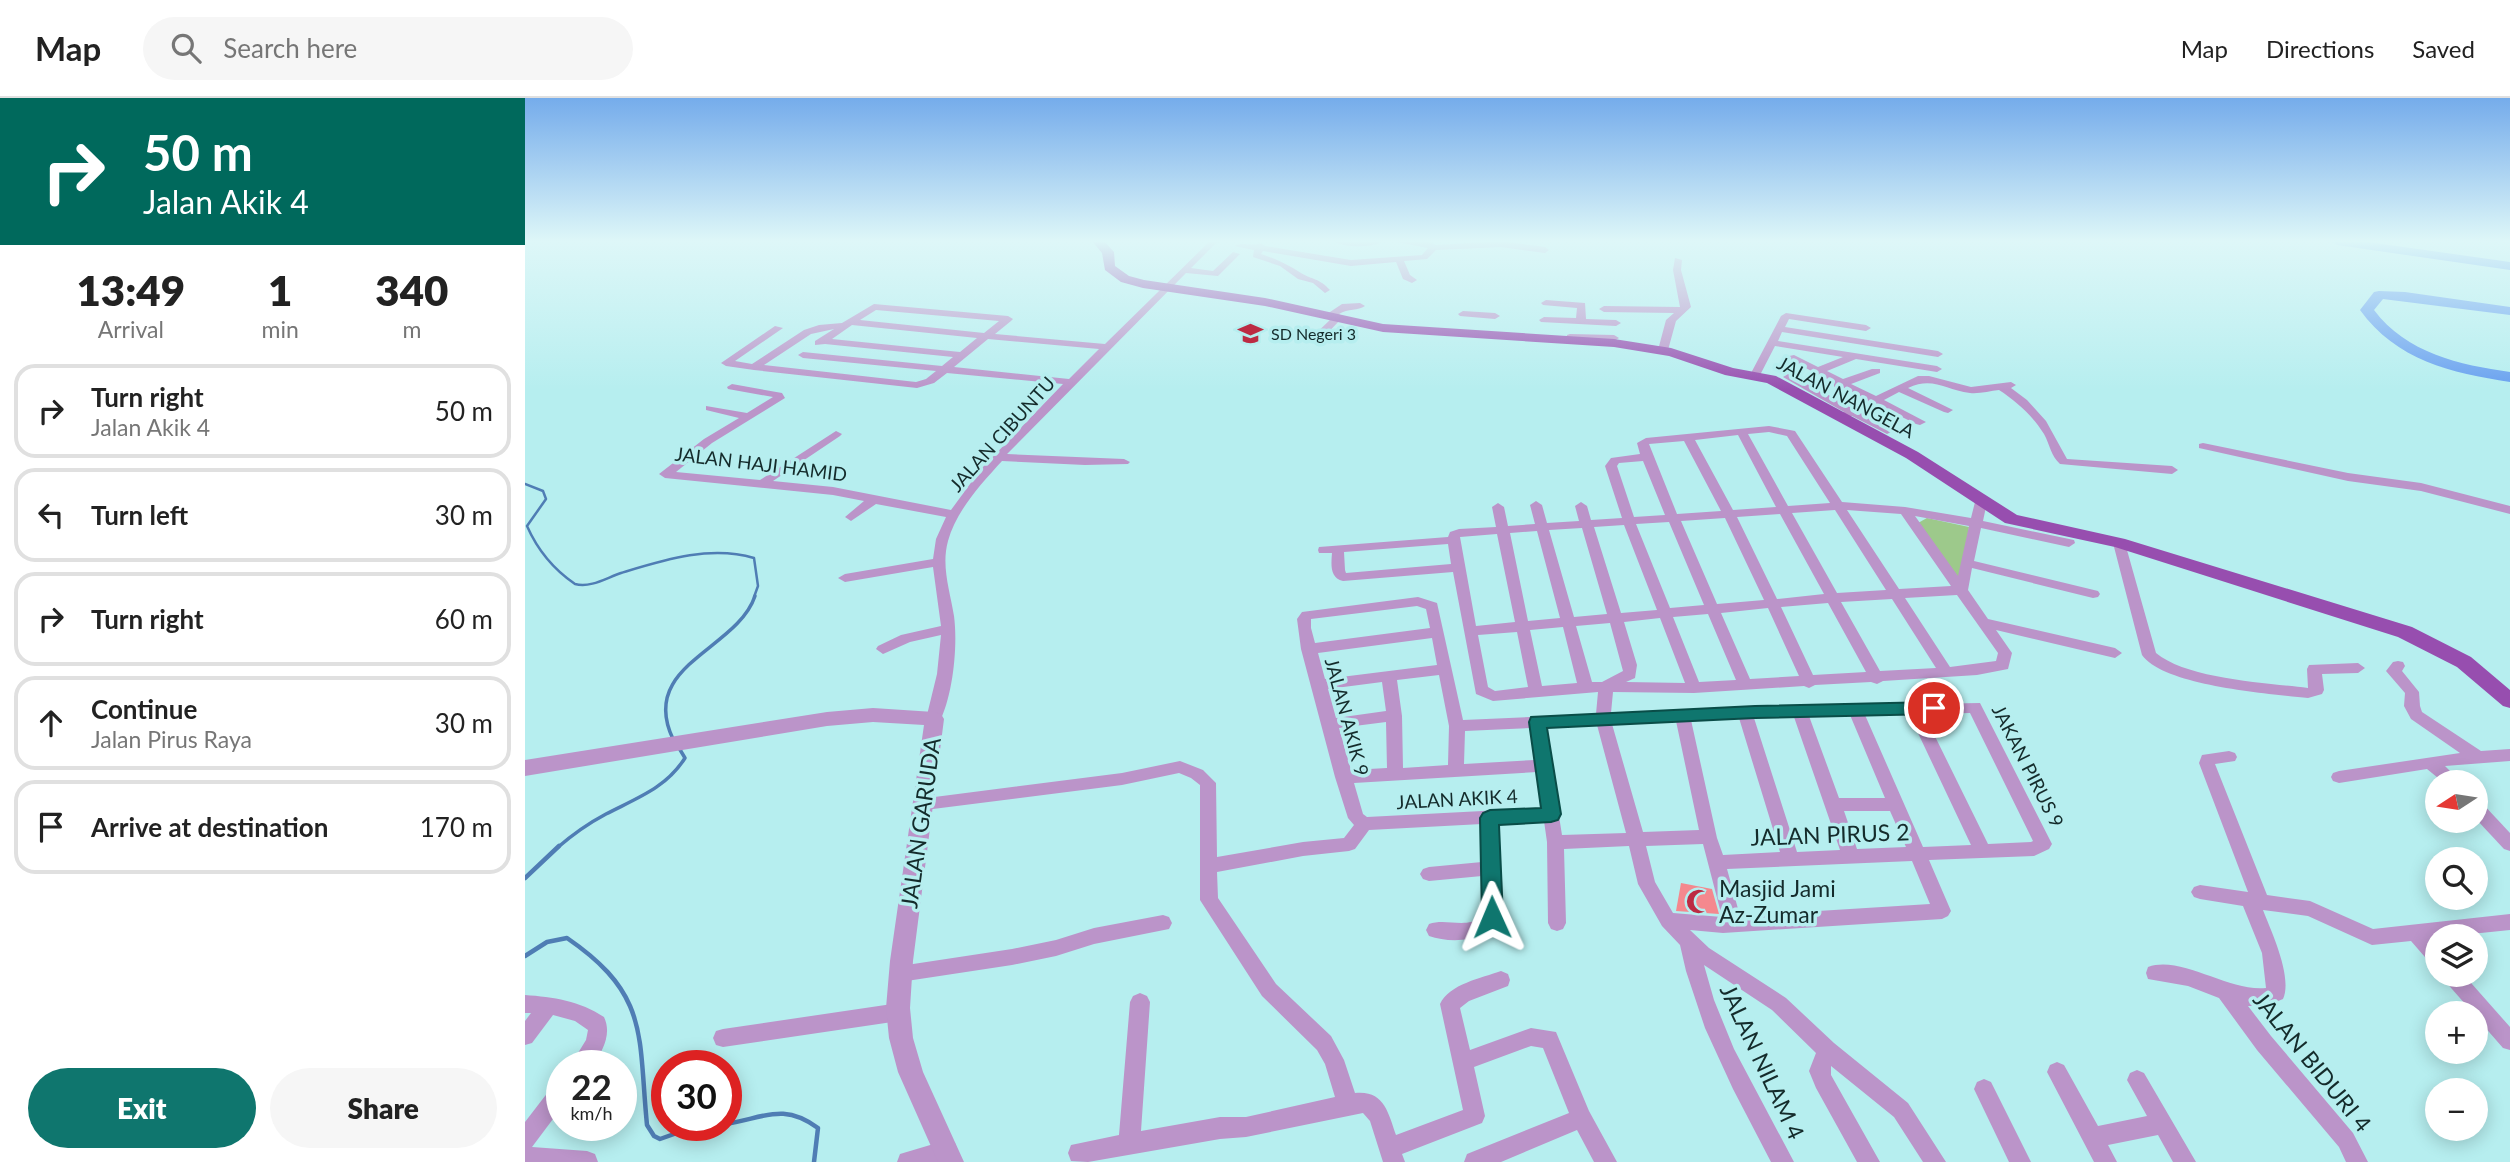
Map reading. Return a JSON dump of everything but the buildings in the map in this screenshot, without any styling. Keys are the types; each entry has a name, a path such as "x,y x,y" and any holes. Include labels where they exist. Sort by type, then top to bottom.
{"main road":[{"name":"JALAN NANGELA","path":"1184,291 1265,302 1383,328 1484,336 1614,341 1663,350 1730,372 1775,381 1815,397 1846,414 2011,519 2119,543 2405,632 2464,662 2510,701"}],"street":[{"name":"JALAN CIBUNTU","path":"934,719 941,694 948,629 938,562 942,540 955,514 1001,457 1162,291"},
{"path":"1663,350 1671,320 1684,310 1686,301 1683,291"},
{"path":"1545,303 1582,305 1581,321"},
{"path":"1314,341 1345,306 1360,306"},
{"path":"712,361 754,367 917,385 930,381 1008,319 874,307 782,370"},
{"path":"1604,309 1684,310"},
{"path":"1543,335 1614,341 1617,309"},
{"path":"1463,314 1497,312 1484,336"},
{"path":"1755,375 1786,316 1866,328"},
{"path":"1544,320 1616,323"},
{"path":"754,367 806,332 827,324 1106,347"},
{"path":"726,363 782,326 806,332"},
{"path":"1780,329 1938,354"},
{"path":"821,342 960,355"},
{"path":"1773,343 1937,369"},
{"path":"803,355 1072,382"},
{"path":"1818,371 1855,356"},
{"path":"1790,357 1920,422"},
{"path":"1787,377 1815,397 1876,370"},
{"path":"1846,414 1913,380 1926,378 1966,390 2008,386 2052,437 2058,456 2063,462 2172,470"},
{"name":"JALAN HAJI HAMID","path":"732,387 780,396 708,441 665,474 763,483 955,514"},
{"path":"1898,388 1948,410"},
{"path":"710,408 750,416"},
{"path":"1846,414 1887,431"},
{"path":"1745,685 1671,518 1647,457 1644,442 1774,429 1791,433 1946,672"},
{"path":"1742,433 1877,678"},
{"path":"763,483 836,434"},
{"path":"1688,437 1728,513 1809,683"},
{"path":"2203,446 2248,453 2348,477 2420,487 2510,510"},
{"path":"1001,457 1124,462"},
{"path":"1647,457 1615,460 1611,463 1629,521 1694,688"},
{"path":"851,517 874,499"},
{"path":"1961,590 1981,502"},
{"path":"1536,505 1586,687"},
{"path":"1581,506 1630,665 1630,674 1605,689"},
{"path":"1905,511 2005,653 2005,663 1977,670 1809,683 1694,688 1586,687 1493,696 1481,690 1454,540 1454,535 1459,533 1840,506 1905,511 1977,521 2069,543"},
{"path":"1498,507 1536,692"},
{"path":"1977,521 2011,519"},
{"path":"1454,540 1331,549 1338,571 1343,577 1459,567"},
{"path":"2119,543 2149,655 2157,664 2215,680 2308,693 2317,691 2314,669 2358,668"},
{"path":"845,578 938,562"},
{"path":"1967,564 2093,594"},
{"path":"1472,631 1832,598 1961,590"},
{"name":"JALAN AKIK 9","path":"1364,824 1356,818 1343,777 1303,624 1307,615 1426,602 1432,606 1439,632"},
{"path":"1985,623 2115,653"},
{"path":"883,649 898,641 948,629"},
{"path":"1308,649 1439,632 1457,726 1456,769"},
{"path":"2398,666 2393,671 2412,692 2412,706 2416,715 2479,758"},
{"path":"1318,685 1444,669"},
{"path":"1389,676 1394,716 1395,773"},
{"path":"1605,689 1602,718 1628,804 1647,884 1668,920 1702,954 1779,1004 1827,1050 1901,1110 1933,1162"},
{"name":"JAKAN PIRUS 9","path":"1914,708 1975,707 2043,844"},
{"path":"1457,726 1745,712 1914,708 1982,849"},
{"path":"1668,920 1733,924 1942,911 1855,710"},
{"path":"1800,711 1851,856"},
{"path":"1745,712 1790,859"},
{"name":"JALAN GARUDA","path":"525,768 837,718 881,715 934,719 925,804 900,974 899,1012 900,1035 907,1063 922,1103 949,1157"},
{"path":"1329,724 1394,716"},
{"path":"1682,716 1709,838 1733,924"},
{"path":"1537,722 1555,842 1557,923"},
{"path":"2339,777 2430,762 2510,755"},
{"path":"2155,974 2196,979 2227,993 2266,996 2273,995 2277,990 2271,953 2207,763 2207,759 2229,757"},
{"path":"2430,762 2439,770"},
{"path":"1343,777 1544,766"},
{"path":"925,804 1122,779 1183,767 1208,783 1209,900 1269,990 1324,1043 1333,1060 1347,1104"},
{"path":"1833,805 1895,804"},
{"name":"JALAN AKIK 4","path":"1364,824 1551,814"},
{"path":"1435,930 1480,929 1490,923 1490,818"},
{"path":"2489,822 2510,844"},
{"path":"1209,866 1349,844 1364,824"},
{"path":"1555,842 1688,836 1709,838"},
{"name":"JALAN PIRUS 2","path":"1717,862 2037,848 2043,844"},
{"path":"1429,874 1492,868"},
{"path":"2200,892 2320,912 2372,937 2510,922"},
{"path":"900,974 1012,957 1056,948 1094,936 1163,923"},
{"path":"2416,934 2425,944"},
{"name":"JALAN NILAM 4","path":"1689,943 1694,970 1708,1011 1728,1057 1783,1162"},
{"path":"1079,1153 1220,1128 1246,1127 1367,1102 1379,1115 1392,1155 1475,1116 1476,1110 1450,1004 1462,995 1501,980"},
{"path":"2463,987 2510,1041"},
{"name":"JALAN BIDURI 4","path":"2227,993 2264,1043 2346,1140 2357,1162"},
{"path":"1129,1145 1140,1002"},
{"path":"525,1004 549,1005 586,1014 597,1023 599,1035 592,1050"},
{"path":"525,1036 549,1005"},
{"path":"723,1038 899,1012"},
{"path":"1463,1062 1531,1037 1545,1037 1552,1046 1582,1118 1606,1162"},
{"path":"1827,1050 1819,1071 1869,1162"},
{"path":"2057,1072 2106,1162"},
{"path":"2137,1080 2185,1162"},
{"path":"1984,1089 2020,1162"},
{"path":"525,1139 546,1111"},
{"path":"1475,1162 1582,1118"},
{"path":"2093,1137 2162,1124"},
{"path":"525,1157 587,1162"},
{"path":"908,1162 949,1157"}],"green space":[{"path":"1927,518 1969,527 1961,579 1956,578 1918,523"}],"waterway":[{"path":"2510,311 2405,296 2379,295 2367,310 2384,331 2411,349 2478,372 2510,377"},
{"path":"525,484 543,491 546,499 527,526 531,535 547,559 575,584 593,584 670,559 704,554 737,554 754,558 758,586 754,597"},
{"path":"673,739 666,714 669,693 679,675 730,631 745,615 755,596"},
{"path":"557,848 593,821 660,785 685,758 679,748"},
{"path":"525,878 559,846"},
{"path":"525,956 547,942 567,938 594,959 613,979 626,998 635,1019 640,1041 647,1125 651,1131"},
{"path":"742,1121 773,1114 806,1120 818,1128 814,1162"}],"place":[{"name":"SD Negeri 3","path":"1251,334"},
{"name":"Masjid Jami Az-Zumar","path":"1699,902"}],"route":[{"path":"1492,917 1490,818 1551,814 1537,722 1755,712 1934,708"}]}
